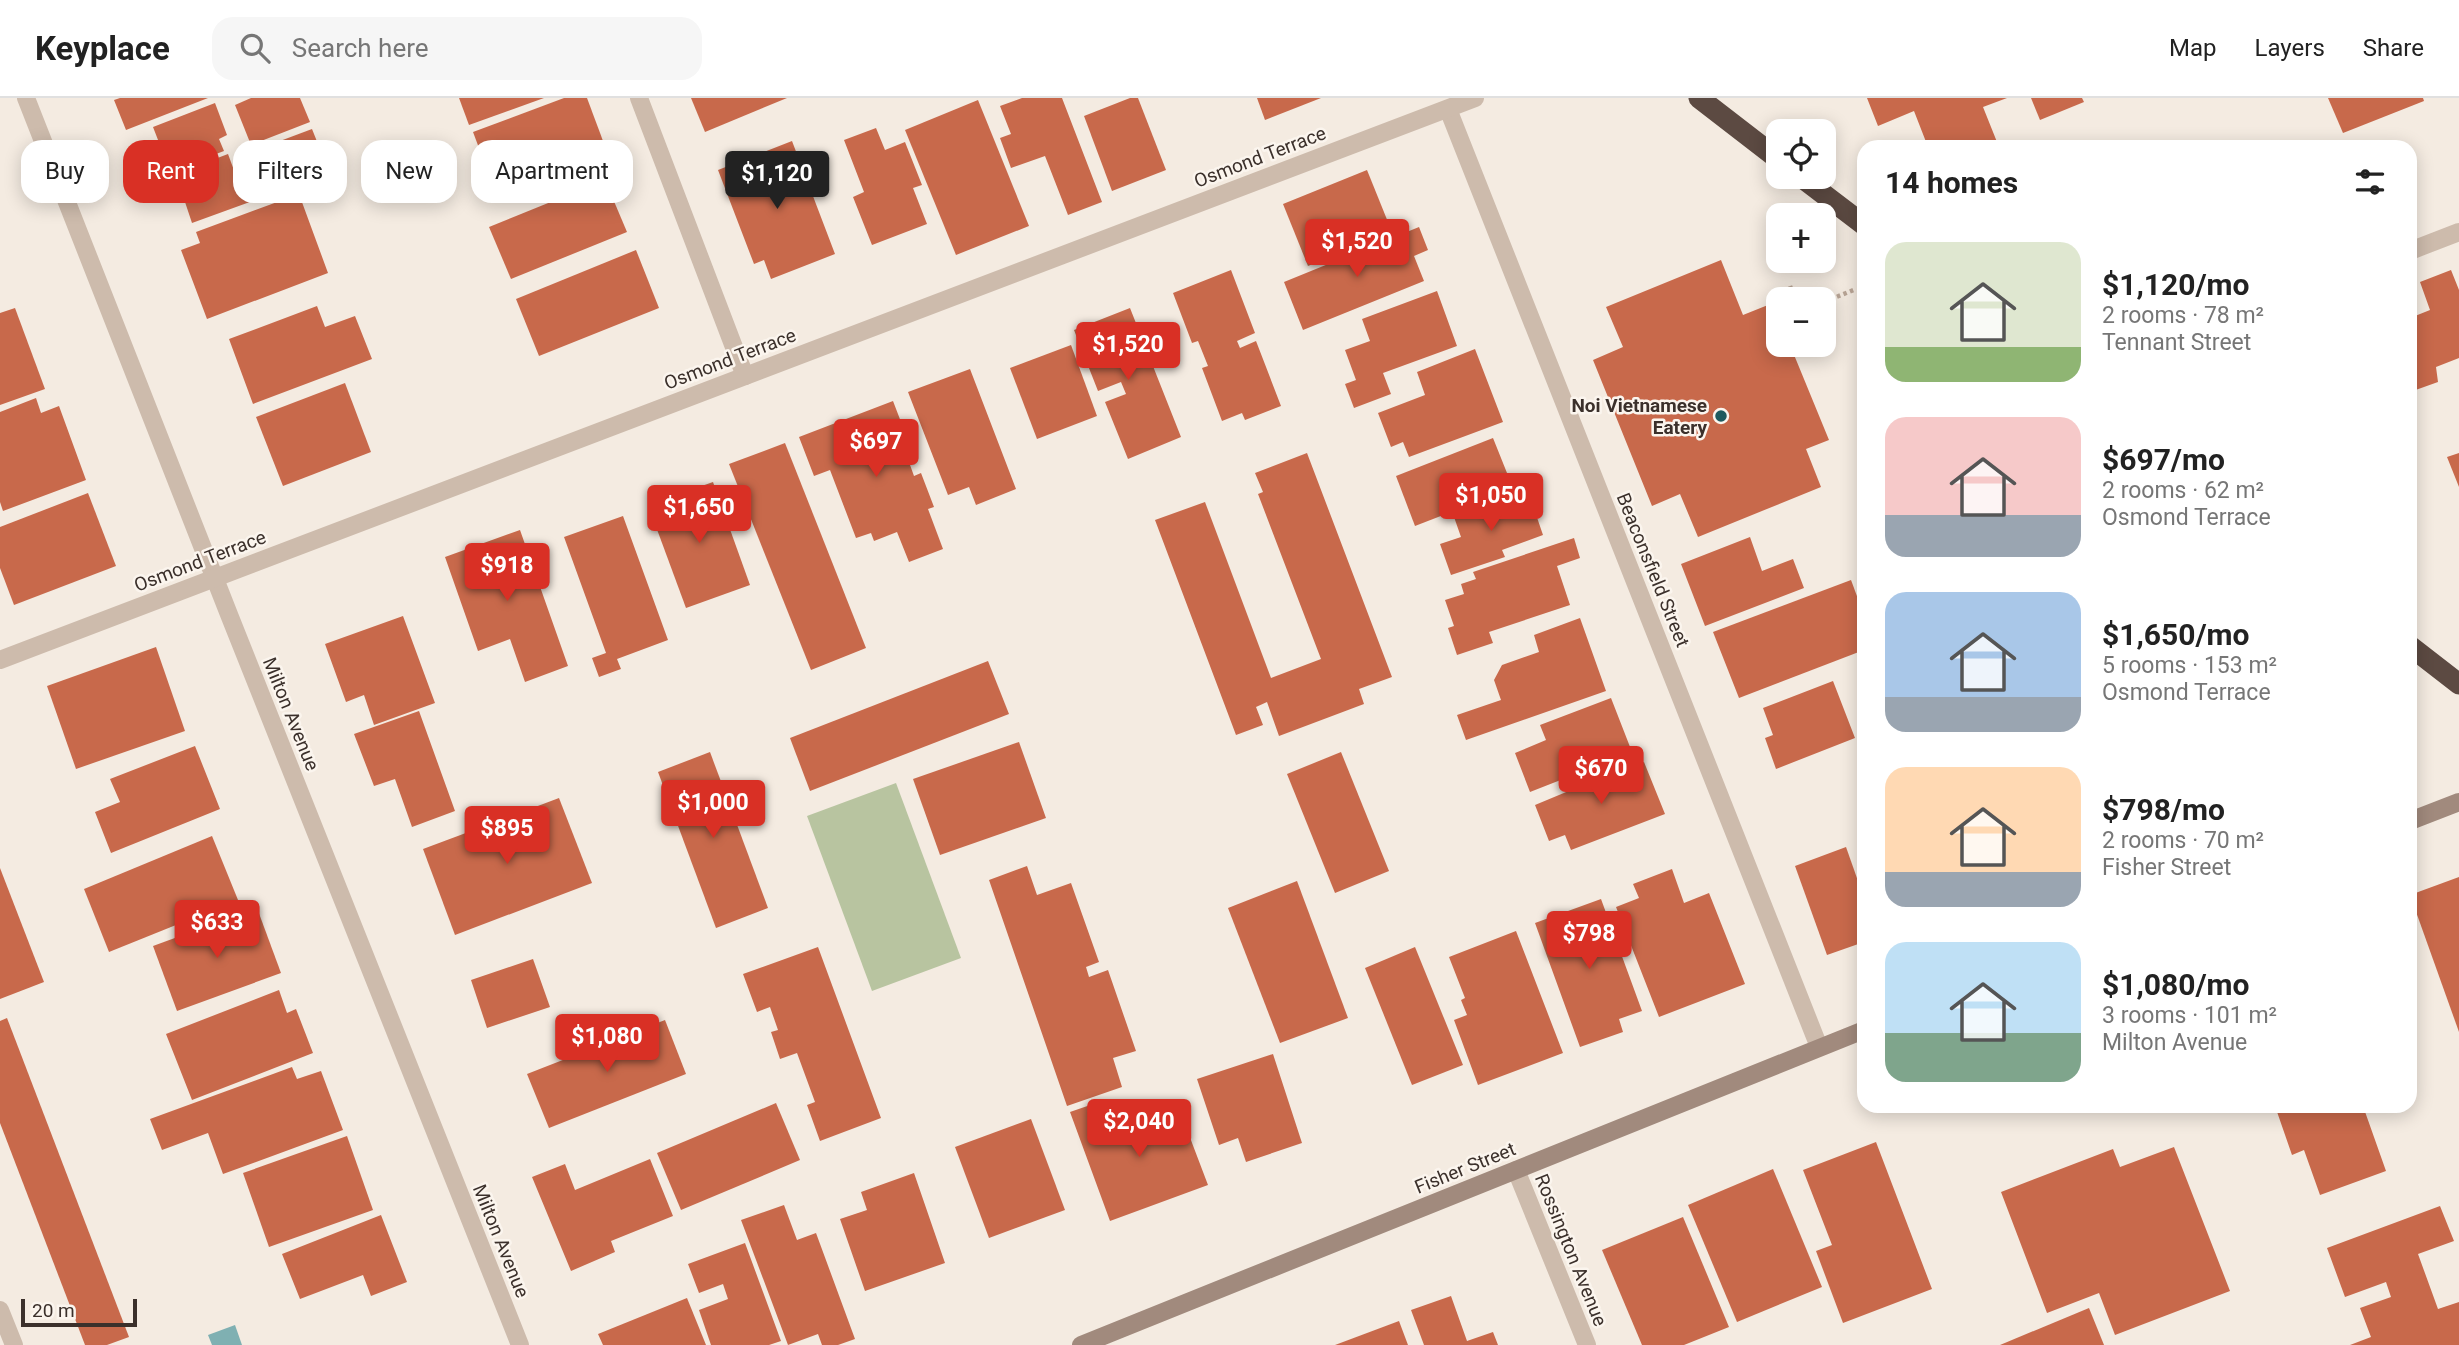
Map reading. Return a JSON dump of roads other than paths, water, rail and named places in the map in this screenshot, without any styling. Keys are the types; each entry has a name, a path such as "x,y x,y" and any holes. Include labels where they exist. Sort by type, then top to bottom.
{"highway":[{"path":"1699,98 1766,150"},
{"path":"1817,189 1857,220"},
{"path":"2417,651 2459,684"}],"street":[{"name":"Milton Avenue","path":"26,98 520,1345"},
{"path":"639,98 745,376"},
{"name":"Osmond Terrace","path":"0,660 1475,98"},
{"name":"Beaconsfield Street","path":"1448,108 1819,1047"},
{"path":"2417,248 2459,232"},
{"path":"2417,818 2459,802"},
{"name":"Fisher Street","path":"1082,1345 1857,1033"},
{"name":"Rossington Avenue","path":"1516,1170 1587,1345"},
{"path":"0,1310 14,1345"}],"water":[{"path":"235,1325 242,1345 212,1345 208,1335"}],"place":[{"name":"Noi Vietnamese Eatery","path":"1721,416"}]}
